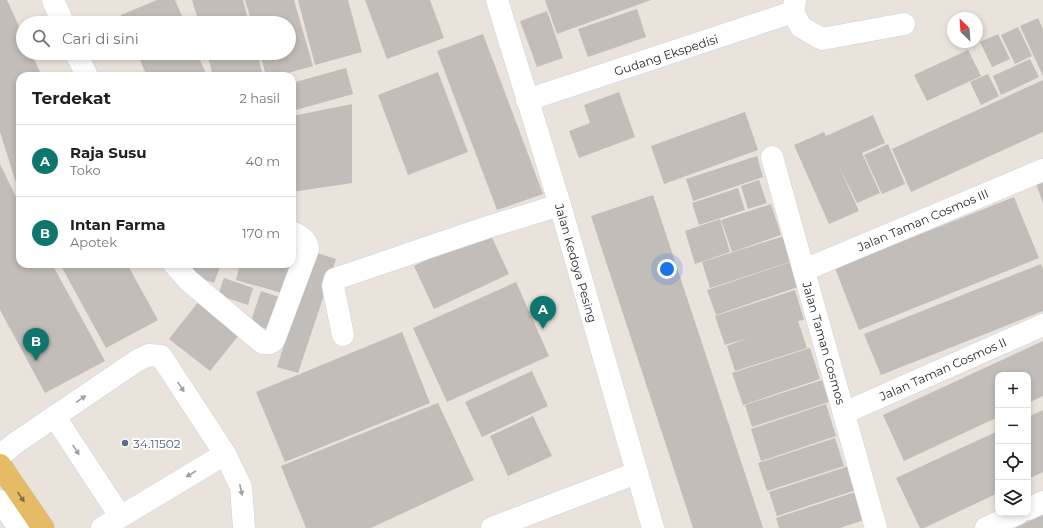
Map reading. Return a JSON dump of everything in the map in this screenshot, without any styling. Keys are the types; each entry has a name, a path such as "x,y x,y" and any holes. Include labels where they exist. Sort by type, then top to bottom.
{"main road":[{"path":"0,465 43,528"}],"street":[{"path":"53,0 60,16"},
{"name":"Jalan Kedoya Pesing","path":"496,0 560,205 653,528"},
{"path":"794,6 801,27 822,39 904,24"},
{"name":"Gudang Ekspedisi","path":"527,100 794,6"},
{"path":"79,60 85,72"},
{"name":"Jalan Taman Cosmos","path":"772,157 876,528"},
{"name":"Jalan Taman Cosmos III","path":"804,270 1043,170"},
{"path":"343,335 333,286 335,279 485,228 560,205"},
{"path":"178,268 188,280 263,343 270,343 274,340 308,249 308,244 304,238 296,234"},
{"name":"Jalan Taman Cosmos II","path":"844,413 1043,325"},
{"path":"0,456 14,444 138,360 149,355 161,356 225,454 241,487 244,528"},
{"path":"55,417 111,522 225,454"},
{"path":"492,528 636,473"},
{"path":"0,501 19,528"},
{"path":"1031,508 1043,502"},
{"path":"986,528 1012,516"}],"building":[{"path":"0,0 7,0 16,20 16,60 34,60 40,72 16,72 16,183 0,132"},
{"path":"157,0 175,0 182,16 121,16"},
{"path":"192,0 243,0 247,16 197,16"},
{"path":"245,0 294,0 313,66 291,72 265,72 262,60 296,60 296,16 250,16"},
{"path":"298,0 348,0 362,52 315,65"},
{"path":"365,0 430,0 444,38 387,59"},
{"path":"545,0 651,0 557,34"},
{"path":"637,9 646,37 588,57 578,29"},
{"path":"547,11 563,58 537,67 520,21"},
{"path":"1038,18 1043,29 1043,76 1020,26"},
{"path":"1018,27 1032,56 1015,64 1001,35"},
{"path":"483,34 543,194 497,210 437,51"},
{"path":"998,34 1010,59 992,67 983,48 983,41"},
{"path":"968,50 981,76 927,101 914,75"},
{"path":"1030,59 1039,77 1001,95 993,76"},
{"path":"140,60 200,60 205,72 145,72"},
{"path":"209,60 259,60 262,72 212,72"},
{"path":"346,68 353,94 296,110 296,82"},
{"path":"438,72 468,152 408,175 378,95"},
{"path":"988,74 999,96 981,105 970,82"},
{"path":"1043,80 1043,132 911,192 892,149"},
{"path":"619,92 635,137 579,158 569,131 590,123 584,105"},
{"path":"352,104 352,183 296,191 296,115"},
{"path":"745,112 758,150 664,184 651,146"},
{"path":"873,115 885,143 862,153 880,193 857,203 839,166 859,211 829,224 794,145 824,132 826,136"},
{"path":"888,144 905,184 882,194 864,155"},
{"path":"757,156 763,177 693,201 686,179"},
{"path":"0,164 16,197 16,268 54,268 105,361 45,393 0,310"},
{"path":"1043,174 1043,203 1034,178"},
{"path":"759,180 767,203 748,209 741,186"},
{"path":"738,188 745,210 699,225 692,203"},
{"path":"653,195 763,528 693,528 591,216"},
{"path":"1014,197 1039,258 859,330 835,268"},
{"path":"771,204 781,235 732,252 721,220"},
{"path":"720,219 730,252 695,264 685,231"},
{"path":"489,231 509,274 434,309 414,266"},
{"path":"784,236 793,261 710,288 702,262"},
{"path":"314,252 336,259 298,373 277,367"},
{"path":"791,262 798,287 716,315 707,290"},
{"path":"1041,264 1043,269 1043,311 881,375 864,334"},
{"path":"62,268 129,268 158,320 106,348"},
{"path":"193,268 220,268 214,283 190,275"},
{"path":"239,268 289,268 282,293 236,280"},
{"path":"224,278 253,288 248,305 218,295"},
{"path":"516,282 549,356 447,402 413,328"},
{"path":"795,290 804,320 798,321 807,348 735,371 727,346 748,338 725,345 715,316"},
{"path":"261,291 282,298 272,331 250,324"},
{"path":"202,297 243,330 210,371 169,339"},
{"path":"402,332 430,403 285,462 256,392"},
{"path":"1043,341 1043,396 1031,402 1031,372 995,372 995,418 904,461 883,415"},
{"path":"810,348 820,379 743,405 732,373"},
{"path":"532,371 548,406 482,437 465,402"},
{"path":"822,380 829,402 752,427 745,405"},
{"path":"438,403 474,480 371,528 306,528 281,466"},
{"path":"826,404 836,436 761,461 751,429"},
{"path":"1043,410 1043,472 1031,478 1031,444 1031,416"},
{"path":"533,416 552,456 508,476 490,436"},
{"path":"995,432 995,494 924,528 920,528 896,478"},
{"path":"835,438 844,466 767,491 758,463"},
{"path":"849,466 856,490 777,516 769,492"},
{"path":"855,492 864,520 840,528 779,528 776,518"},
{"path":"1043,515 1043,528 1015,528 1025,523"}],"place":[{"name":"Raja Susu","path":"543,329"},
{"name":"Intan Farma","path":"36,361"},
{"name":"34.11502","path":"125,443"}]}
